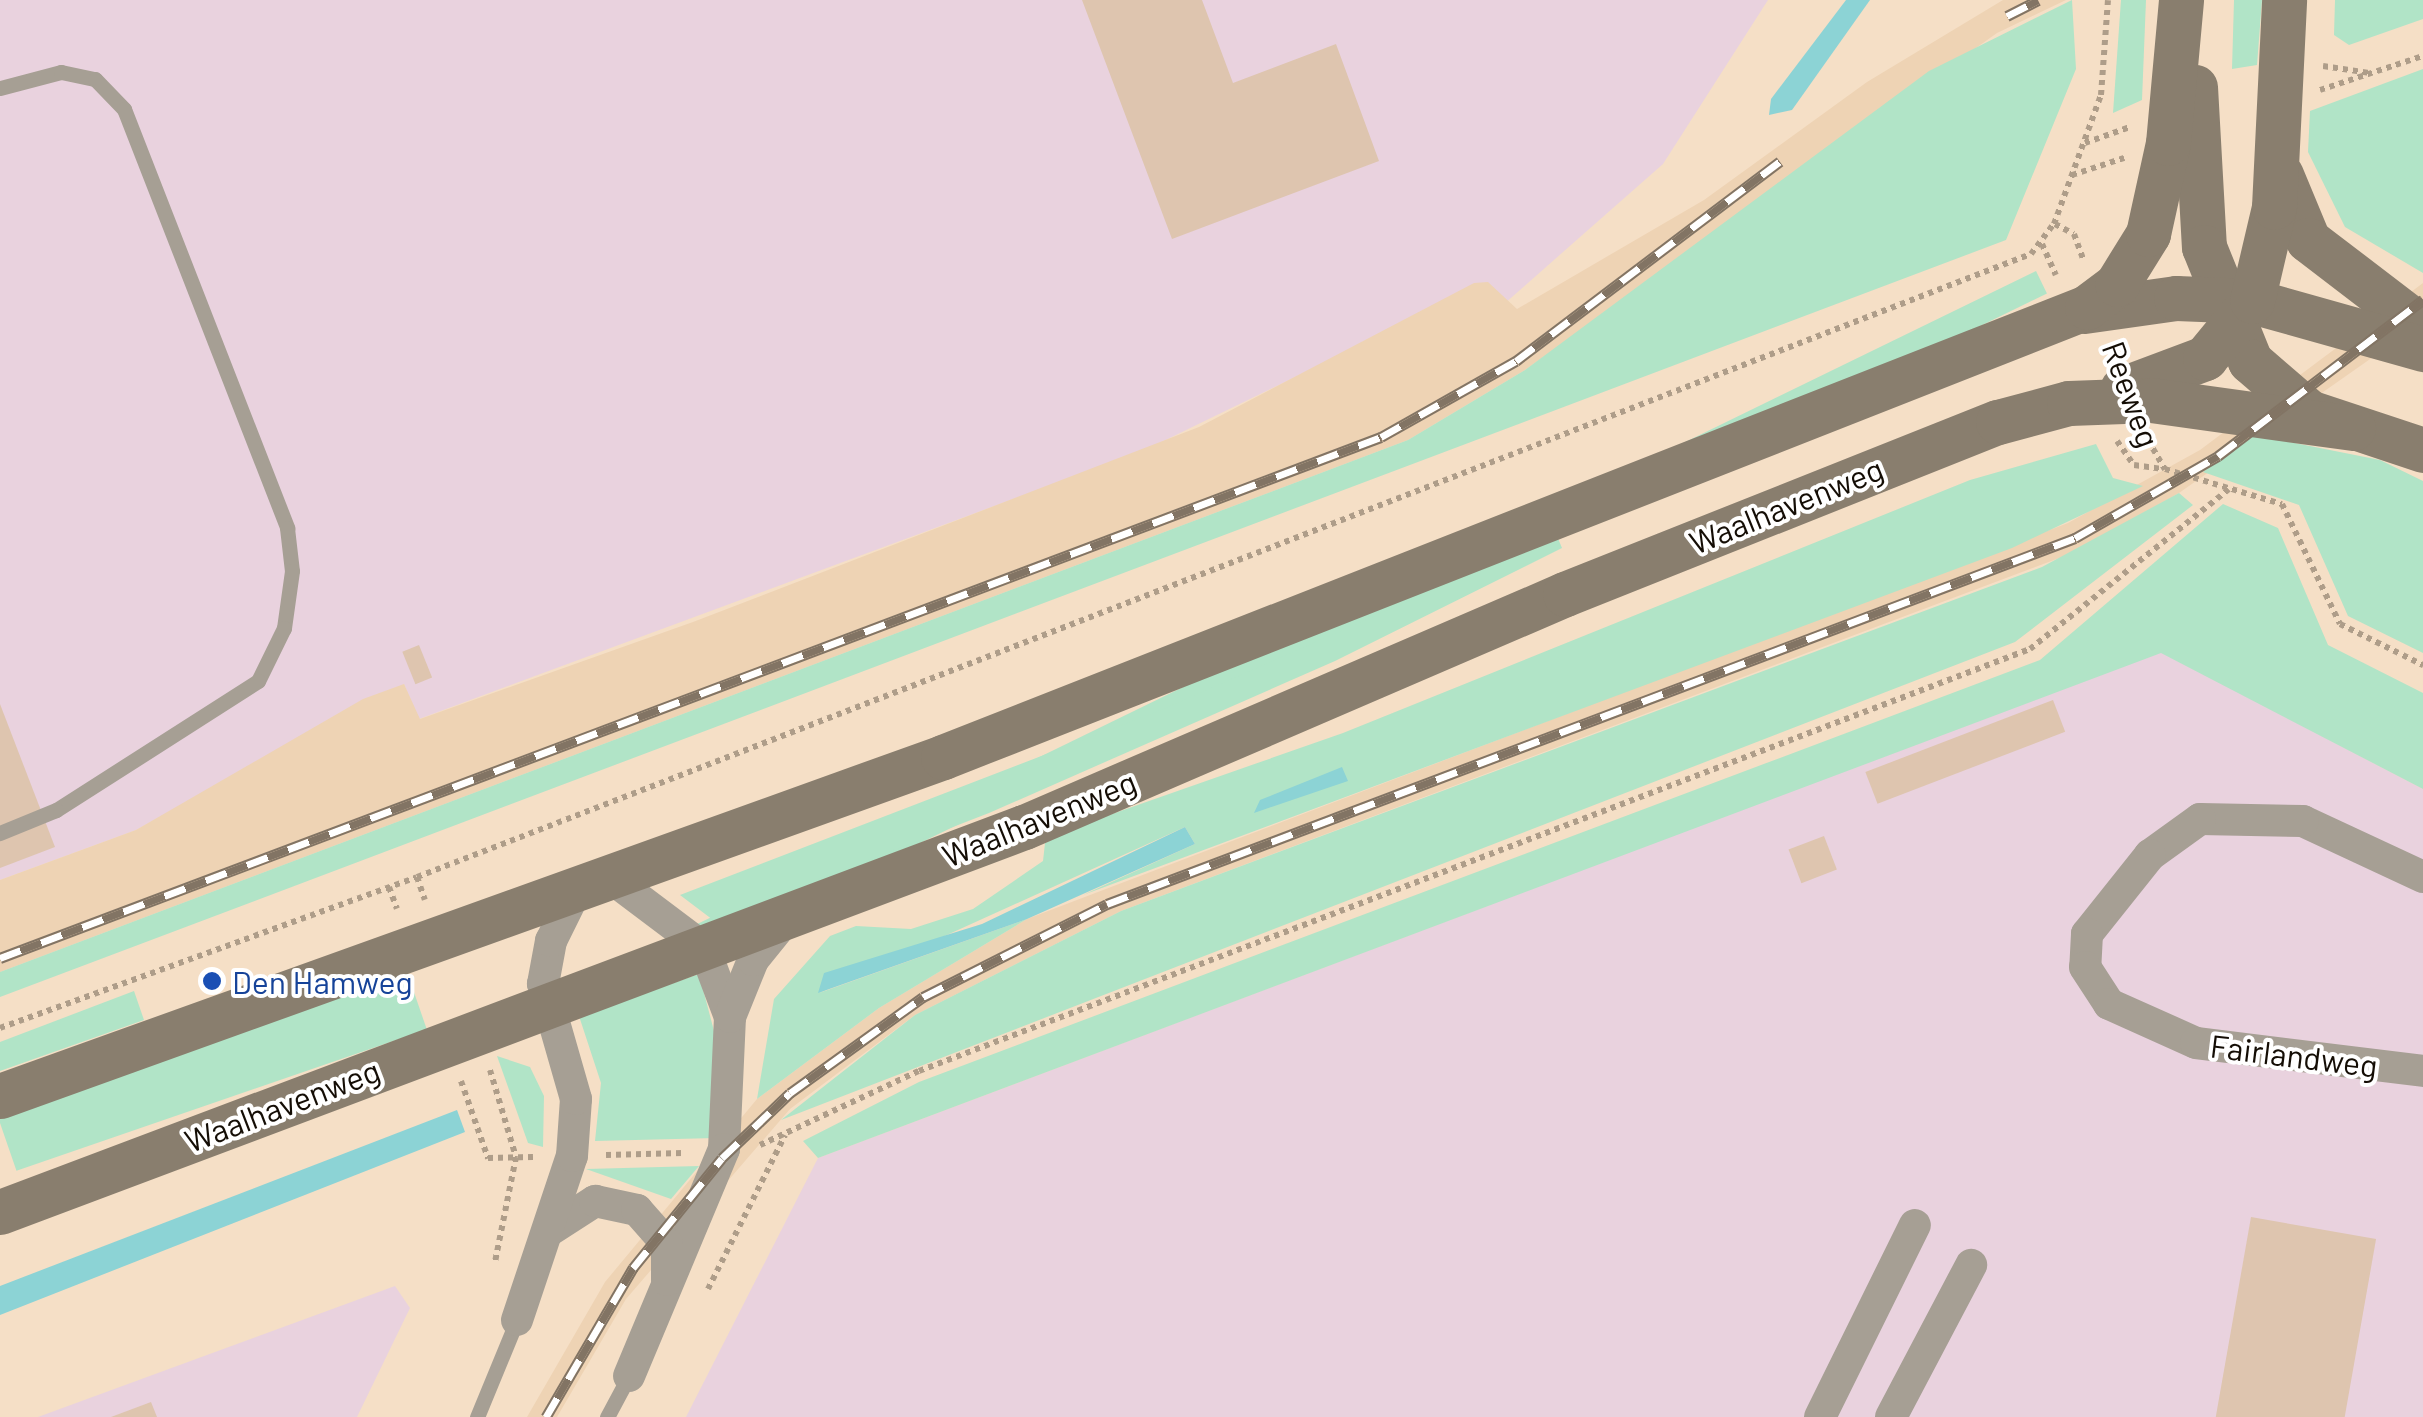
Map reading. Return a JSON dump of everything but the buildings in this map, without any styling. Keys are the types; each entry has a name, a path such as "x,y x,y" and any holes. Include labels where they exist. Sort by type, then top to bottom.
{"street":[{"path":"0,1096 593,879 942,757 2102,300 2154,213 2180,0"},
{"path":"2190,0 2228,302"},
{"path":"2143,394 2205,358 2228,302 2278,144 2284,0"},
{"path":"2278,144 2295,218 2324,256 2423,328"},
{"name":"Reeweg","path":"2102,300 2228,302 2423,349"},
{"name":"Reeweg","path":"2228,302 2286,397 2353,428 2423,450"},
{"name":"Reeweg","path":"2143,394 2353,428"},
{"name":"Waalhavenweg","path":"0,1212 1042,819 1883,466 2069,403 2143,394"},
{"name":"Fairlandweg","path":"2423,876 2303,822 2200,818 2150,854 2087,934 2085,967 2109,1004 2196,1043 2423,1072"},
{"path":"593,879 704,948 730,1017"},
{"path":"518,1320 572,1156 576,1099 547,1006 551,941 593,879"},
{"path":"629,1376 724,1150 730,1017 753,960 794,912"},
{"path":"550,1230 596,1201 648,1216 669,1256 662,1299"},
{"path":"1820,1417 1915,1225"},
{"path":"1891,1417 1971,1264"}],"lane":[{"path":"0,88 61,72 95,79 124,109 287,528 292,571 284,628 258,681 56,810 0,834"},
{"path":"2388,1067 2423,1084"},
{"path":"478,1417 518,1320"},
{"path":"607,1417 629,1376"}],"path":[{"path":"0,1028 417,878 2031,254 2054,224 2101,96 2108,0"},
{"name":"Reeweg","path":"2054,224 2074,234 2102,300"},
{"name":"Reeweg","path":"2143,394 2158,465 2282,504 2295,520 2340,624 2423,666"},
{"path":"516,1157 757,1146 919,1071 2030,649 2229,489"}],"shaded area":[{"path":"0,0 1768,0 1663,164 1504,304 1488,283 1143,451 419,719 404,684 136,830 0,880"},
{"path":"2003,0 2066,0 1997,33 1525,370 1408,440 0,972 0,880 136,830 363,699 404,684 420,719 693,622 1199,427 1474,283 1488,282 1517,309 1704,200 1867,82"},
{"path":"2423,283 2423,322 2179,493 2078,551 1121,911 915,1015 790,1109 626,1299 557,1417 527,1417 605,1282 757,1099 879,1008 1027,919 2068,523 2200,450"},
{"path":"2161,652 2423,789 2423,1417 686,1417 818,1158"},
{"path":"395,1286 410,1308 357,1417 38,1417"}],"green space":[{"path":"2072,0 2076,69 2006,240 0,997 0,972 1408,440 1525,370 1929,71"},
{"path":"2121,0 2146,0 2142,100 2113,113"},
{"path":"2234,0 2262,0 2257,65 2232,69"},
{"path":"2335,0 2423,0 2423,19 2349,45 2334,35"},
{"path":"2423,69 2423,273 2345,227 2308,152 2310,111"},
{"path":"2036,271 2047,293 514,1041 503,1019"},
{"path":"2254,435 2380,460 2423,481 2423,653 2348,616 2299,505 2203,472"},
{"path":"2096,444 2113,478 2143,486 2012,548 1083,895 1195,844 1185,827 819,993 1027,919 879,1008 757,1099 774,999 830,936 856,926 911,929 973,909 1043,861 1045,843 1092,821 1343,733 1970,480"},
{"path":"2179,493 2193,505 2015,642 781,1120 915,1015 1121,911 2042,567"},
{"path":"2223,504 2278,528 2328,645 2423,693 2423,789 2161,653 818,1158 803,1141 919,1082 2040,660"},
{"path":"1557,536 1562,548 1335,661 989,813 713,920 680,895 1161,710"},
{"path":"406,969 427,1030 16,1171 0,1123 0,1109"},
{"path":"699,974 719,1050 716,1138 595,1141 601,1083 579,1016"},
{"path":"134,991 144,1020 0,1071 0,1042"},
{"path":"497,1056 530,1067 544,1096 543,1147 528,1143"},
{"path":"699,1166 671,1199 586,1169"}],"water":[{"path":"1846,0 1870,0 1792,110 1769,115 1771,99"},
{"path":"1342,767 1348,781 1254,813 1260,800"},
{"path":"1185,827 1195,844 1027,919 818,993 824,973 982,924"},
{"path":"457,1110 465,1132 0,1315 0,1286"}],"railway":[{"path":"2007,16 2038,0"},
{"path":"0,958 1381,437 1516,361 1780,161"},
{"path":"546,1417 633,1268 722,1158 790,1093 923,997 1107,904 2075,538 2218,456 2423,300"}],"place":[{"name":"Den Hamweg","path":"212,981"}]}
